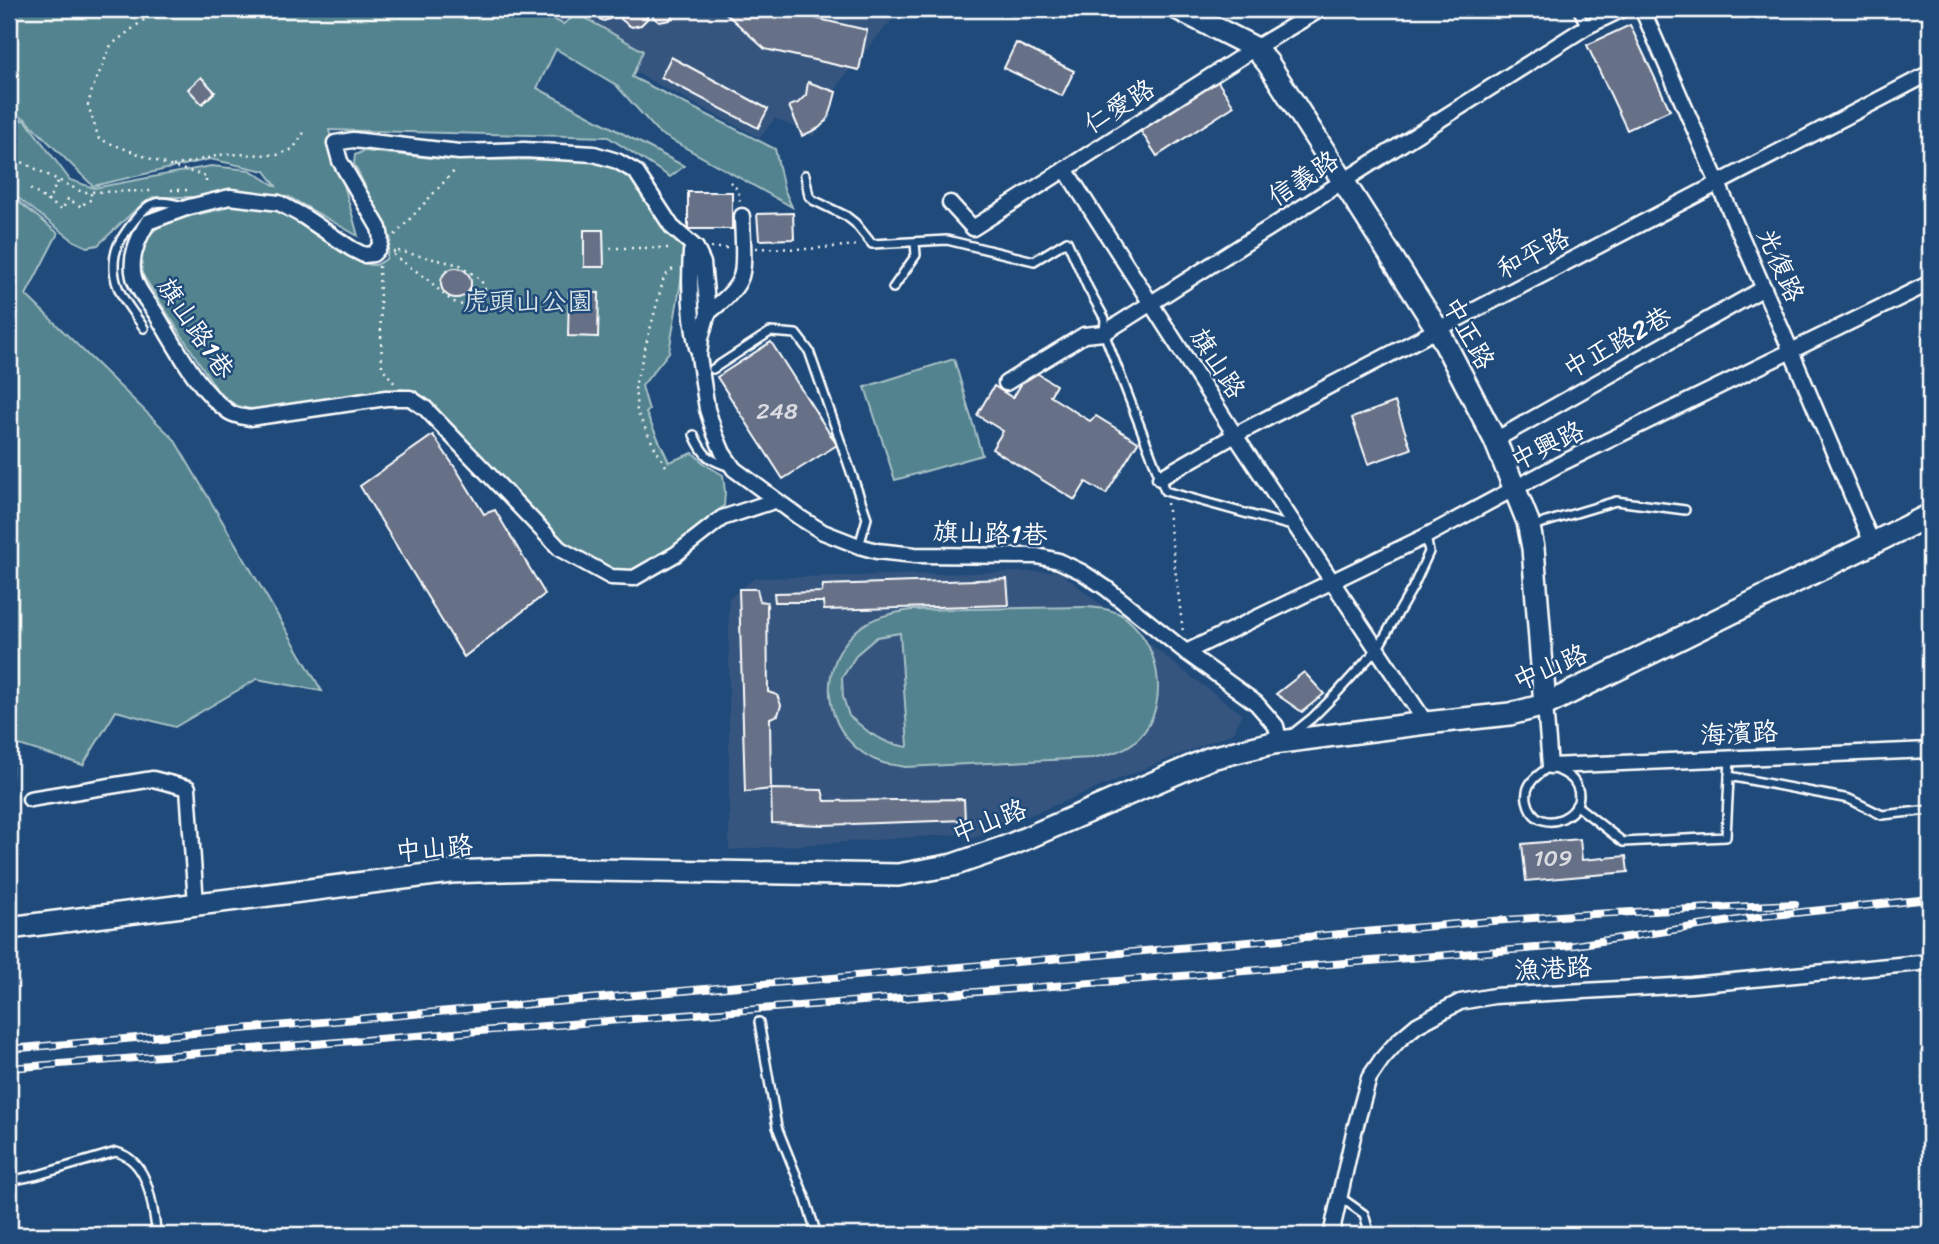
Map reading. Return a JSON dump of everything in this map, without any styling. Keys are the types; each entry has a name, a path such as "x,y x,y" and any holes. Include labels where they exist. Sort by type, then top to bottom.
{"street":[{"name":"中正路","path":"1178,9 1255,48 1268,63 1438,330 1495,440 1515,487 1533,548 1550,766"},
{"name":"仁愛路","path":"950,203 973,228 1255,48 1321,9"},
{"name":"信義路","path":"1006,383 1084,335 1104,333 1586,26 1623,9"},
{"name":"光復路","path":"1642,9 1872,543"},
{"name":"和平路","path":"1163,485 1235,435 1930,74"},
{"name":"旗山路1巷","path":"410,398 366,400 250,418 232,415 200,382 134,278 135,245 148,222 189,207 230,197 279,203 352,249 364,255 373,254 380,247 382,238 379,228 340,161 335,143 353,139 459,152 524,150 594,154 617,161 636,172 672,227 703,263 708,313 699,356 707,409 723,453 734,469 775,501 823,532 859,546 894,554 1037,556 1059,561 1082,572 1256,703 1276,726 1280,743"},
{"name":"旗山路","path":"1065,169 1235,435 1426,723"},
{"path":"708,313 740,279 742,216"},
{"path":"694,250 692,326 699,356"},
{"name":"中興路","path":"1186,652 1426,536 1515,487 1930,282"},
{"name":"中正路2巷","path":"1495,440 1764,288"},
{"path":"410,398 425,408 560,549 611,577 634,578 676,554 722,518 775,501"},
{"name":"中山路","path":"9,928 451,872 535,869 898,875 954,865 1007,846 1211,758 1280,743 1510,713 1545,705 1930,515"},
{"name":"海濱路","path":"1550,766 1930,750"},
{"path":"30,799 153,779 188,788 196,904"},
{"name":"漁港路","path":"1331,1235 1369,1078 1390,1050 1417,1025 1460,1002 1493,996 1691,985 1930,962"}],"lane":[{"path":"1577,9 1586,26"},
{"path":"805,175 809,196 855,223 872,244 947,240 1034,261 1067,242 1105,318 1104,333 1163,485 1296,527"},
{"path":"144,328 115,279 114,261 119,243 144,209 153,204 166,202 189,207"},
{"path":"893,288 916,255 915,243"},
{"path":"713,369 770,332 796,334 808,351 867,518 859,546"},
{"path":"694,435 709,460 734,469"},
{"path":"1529,528 1616,501 1685,510"},
{"path":"1280,743 1312,718 1378,648 1413,587 1429,552 1426,536"},
{"path":"1576,804 1623,842 1726,837 1730,758"},
{"path":"1550,766 1572,779 1578,794 1576,804 1568,816 1552,821 1544,820 1531,810 1527,793 1529,785 1550,766"},
{"path":"1729,776 1849,799 1882,815 1930,810"},
{"path":"759,1023 777,1127 817,1235"},
{"path":"9,1181 116,1152 124,1154 137,1163 145,1177 157,1235"},
{"path":"1340,1196 1364,1214 1370,1235"}],"path":[{"path":"153,9 145,19 111,46 88,105 99,139 170,166 206,176"},
{"path":"170,166 225,154 277,155 293,149 305,131"},
{"path":"16,159 82,192 155,191"},
{"path":"393,237 458,167"},
{"path":"47,202 59,180"},
{"path":"730,182 738,190 742,216"},
{"path":"30,189 62,210 68,199 82,207 86,201 91,200 91,192"},
{"path":"167,190 193,190"},
{"path":"764,248 807,249 872,244"},
{"path":"610,248 694,250"},
{"path":"666,466 637,412 635,386 664,277 694,250"},
{"path":"398,251 460,265 481,280 485,290 480,304 467,307 446,298 429,281 391,252 398,251"},
{"path":"379,266 382,367 410,398"},
{"path":"1163,485 1186,652"}],"shaded area":[{"path":"515,9 901,9 841,80 814,137 775,118 760,138"},
{"path":"1059,571 1181,669 1242,714 1233,733 971,839 963,834 729,850 729,598 755,578"}],"green space":[{"name":"虎頭山公園","path":"9,9 533,9 563,24 578,14 643,51 632,77 775,149 784,189 792,207 659,133 616,85 556,49 537,88 684,166 670,177 608,137 329,130 358,236 289,197 283,212 354,258 376,265 386,259 391,239 354,164 355,155 364,151 451,160 586,159 613,167 633,181 670,234 693,252 683,269 669,352 642,386 649,410 646,413 669,462 693,453 723,475 724,506 659,558 631,571 620,572 593,562 553,535 425,398 414,392 401,389 265,410 234,404 217,390 138,266 142,246 148,236 164,222 222,209 205,197 153,197 98,245 87,247 74,241 9,191 9,117 26,121 70,180 94,188 211,166 250,170 277,187 265,171 210,159 93,186 24,118 9,115"},
{"path":"9,194 58,233 26,295 174,439 322,691 257,679 175,727 116,711 83,765 13,743 12,780 9,783"},
{"path":"954,359 982,455 895,480 865,387"},
{"path":"1086,607 1118,613 1139,631 1155,663 1158,681 1153,715 1145,730 1133,743 1118,751 1092,758 905,767 883,763 863,753 848,740 837,723 831,704 830,685 842,647 856,631 875,619 911,610","holes":["900,633 908,746 889,743 871,734 849,716 843,697 842,678 857,654 877,637"]}],"building":[{"path":"589,9 620,9 615,17 604,21 594,17"},
{"path":"621,9 647,9 647,19 641,25 632,27 621,19"},
{"path":"651,9 674,9 674,13 670,20 659,22 653,17"},
{"path":"721,9 775,9 867,30 859,70 765,49"},
{"path":"1630,25 1670,110 1627,130 1587,45"},
{"path":"1016,43 1074,71 1062,96 1004,68"},
{"path":"671,57 768,109 758,128 661,77"},
{"path":"201,77 215,92 202,104 188,89"},
{"path":"1216,79 1234,106 1157,156 1140,130"},
{"path":"808,82 836,92 827,120 819,128 802,136 789,106 798,103 806,95"},
{"path":"688,192 732,192 732,229 688,229"},
{"path":"793,213 794,239 759,240 757,214"},
{"path":"584,230 603,230 604,267 584,267"},
{"path":"456,268 462,269 470,277 470,289 462,297 456,298 450,297 442,289 441,283 442,277 450,269"},
{"path":"569,292 599,293 598,337 568,336"},
{"path":"771,342 837,445 783,479 717,377"},
{"path":"1030,369 1056,385 1050,396 1090,421 1096,416 1138,442 1106,494 1086,482 1075,500 992,449 1003,431 977,415 994,386 1013,398"},
{"path":"1395,402 1411,449 1368,464 1352,418"},
{"path":"433,435 484,514 495,510 545,594 464,657 360,486"},
{"path":"1007,579 1009,605 824,610 823,602 775,602 774,593 822,592 823,585"},
{"path":"739,589 757,589 760,601 767,602 768,692 777,695 781,705 778,715 770,718 771,789 745,792"},
{"path":"1304,672 1324,694 1302,712 1276,694"},
{"path":"771,789 822,790 825,801 964,799 965,820 822,825 772,823"},
{"path":"1580,839 1582,860 1626,856 1628,872 1526,881 1522,844"}],"railway":[{"path":"9,1068 1575,945 1764,916 1930,899"},
{"path":"9,1049 1492,921 1795,904"}]}
